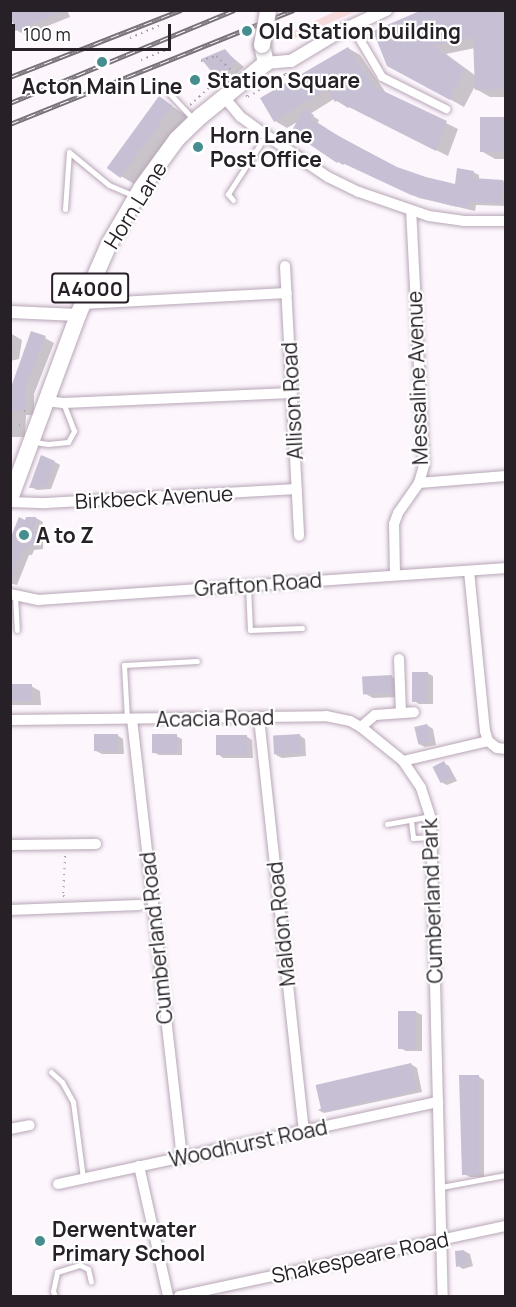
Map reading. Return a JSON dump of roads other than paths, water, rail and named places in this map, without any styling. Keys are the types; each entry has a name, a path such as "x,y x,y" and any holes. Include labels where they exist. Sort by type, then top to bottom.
{"main road":[{"path":"266,63 262,45 268,10"},
{"name":"Horn Lane","path":"10,500 14,476 31,441 80,310 109,244 136,197 191,116 220,87 266,63"}],"street":[{"path":"266,63 291,61 352,26 386,10"},
{"path":"352,26 382,77 446,109"},
{"path":"220,87 241,117 328,177 411,212 463,221 506,220"},
{"name":"Messaline Avenue","path":"395,574 394,524 398,513 418,483 424,465 411,212"},
{"name":"Allison Road","path":"285,266 299,536"},
{"path":"10,312 80,310 286,293"},
{"path":"46,400 63,403 291,393"},
{"path":"418,483 506,476"},
{"name":"Birkbeck Avenue","path":"10,500 46,503 297,489"},
{"name":"Grafton Road","path":"13,595 39,600 506,567"},
{"path":"469,571 488,741 497,748 506,749"},
{"path":"399,659 401,712"},
{"path":"361,727 375,715 414,712"},
{"name":"Acacia Road","path":"10,720 326,716 350,721 361,727"},
{"name":"Maldon Road","path":"259,718 304,1131"},
{"name":"Cumberland Road","path":"130,719 182,1157"},
{"name":"Cumberland Park","path":"361,727 403,761 421,788 431,816 443,1296"},
{"path":"403,761 488,741"},
{"path":"10,845 96,844"},
{"path":"10,910 139,905"},
{"name":"Woodhurst Road","path":"58,1184 438,1102"},
{"path":"10,1129 30,1125"},
{"path":"139,1166 168,1296"},
{"name":"Shakespeare Road","path":"179,1296 506,1226"}],"lane":[{"path":"169,93 191,116"},
{"path":"233,200 228,194 266,135"},
{"path":"65,209 69,152 109,185 136,197"},
{"path":"31,441 48,444 68,442 74,432 63,403"},
{"path":"248,585 250,630 302,628"},
{"path":"13,595 17,630"},
{"path":"130,719 124,665 197,661"},
{"path":"387,824 431,816"},
{"path":"411,821 413,838 433,837"},
{"path":"139,905 152,904"},
{"path":"51,1072 62,1082 73,1102 84,1178"},
{"path":"441,1187 506,1175"},
{"path":"55,1296 53,1291 57,1272 80,1265 88,1269 91,1282"}],"railway":[{"path":"10,77 181,10"},
{"path":"10,103 235,10"},
{"path":"10,124 294,10"}],"place":[{"name":"Old Station building","path":"247,31"},
{"name":"Acton Main Line","path":"102,62"},
{"name":"Station Square","path":"195,80"},
{"name":"Horn Lane Post Office","path":"198,147"},
{"name":"A to Z","path":"24,535"},
{"name":"Derwentwater Primary School","path":"40,1241"}]}
